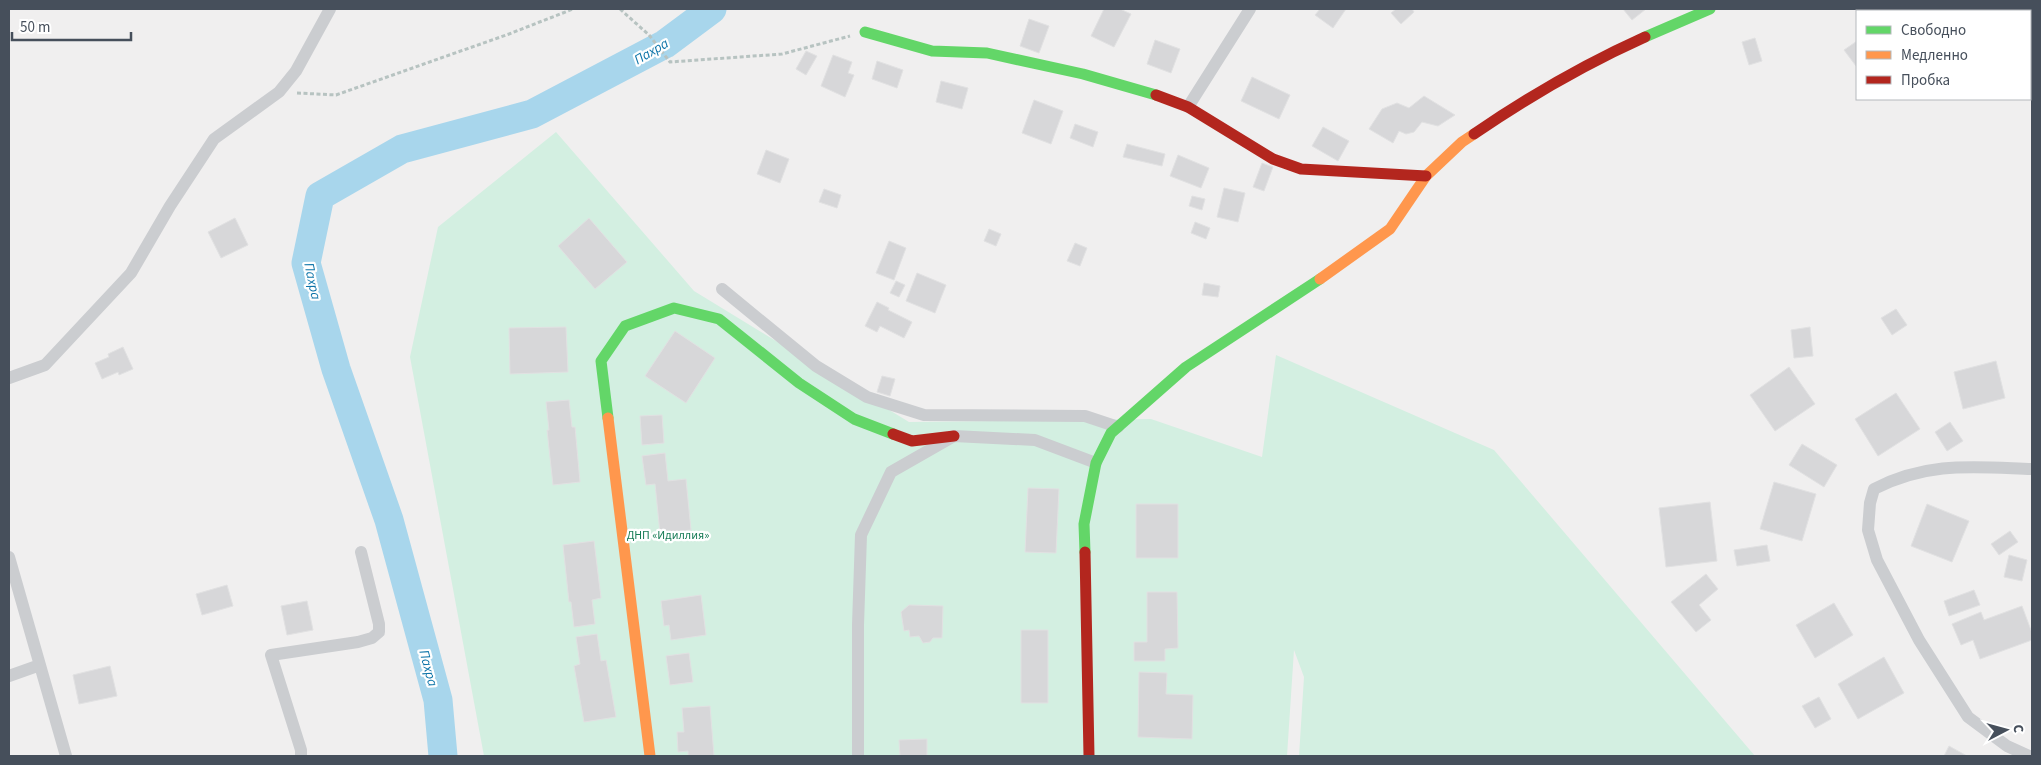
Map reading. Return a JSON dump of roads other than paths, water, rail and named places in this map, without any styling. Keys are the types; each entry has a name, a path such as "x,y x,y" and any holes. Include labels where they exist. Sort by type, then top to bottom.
{"street":[{"path":"9,378 45,365 125,280 214,139 279,92 296,71 330,9"},
{"path":"1188,106 1250,9"},
{"path":"1089,756 1084,524 1096,463 1111,433 1186,367 1336,269 1390,229 1426,176 1462,142 1515,106 1614,51 1710,9"},
{"path":"865,32 932,51 987,53 1083,74 1143,90 1188,106 1273,158 1301,169 1426,176"},
{"path":"722,289 816,366 867,397 924,415 1085,416 1118,427"},
{"path":"650,756 600,361 625,326 674,308 719,319 799,383 854,419 912,441 954,436 1035,440 1096,463"},
{"path":"858,756 860,536 891,472 954,436"},
{"path":"2029,756 2007,746 1968,717 1919,640 1877,560 1868,530 1870,503 1874,489 1895,478 1925,470 1962,467 2032,469"},
{"path":"301,756 301,750 271,655 358,642 372,638 379,632 379,624 361,552"},
{"path":"9,557 66,756"},
{"path":"9,676 40,665"}],"waterway":[{"name":"Пахра","path":"443,756 438,700 389,520 336,369 306,263 320,196 402,149 532,114 665,44 712,9"}],"park label":[{"name":"ДНП «Идиллия»","path":"668,535"}]}
